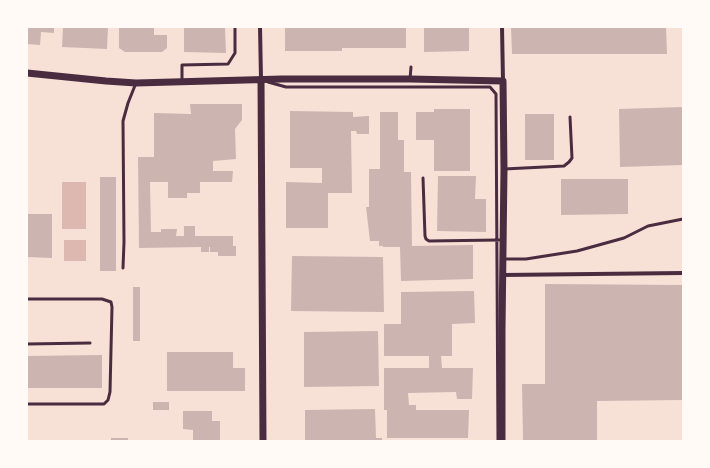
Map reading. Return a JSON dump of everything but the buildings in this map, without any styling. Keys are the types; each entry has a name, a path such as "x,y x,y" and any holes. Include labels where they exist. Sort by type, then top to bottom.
{"street":[{"path":"260,27 264,441"},
{"path":"502,27 504,169 500,240 502,259 502,441"},
{"path":"27,73 136,83 260,79 410,79 503,81"},
{"path":"502,275 683,273"}],"lane":[{"path":"182,82 182,65 228,64 235,53 235,27"},
{"path":"410,79 411,67"},
{"path":"260,79 286,87 490,87 496,94 500,240 498,441"},
{"path":"123,268 123,121 136,83"},
{"path":"504,169 564,166 572,158 570,117"},
{"path":"423,178 426,239 429,241 500,240"},
{"path":"502,259 526,259 577,251 624,238 648,226 683,219"},
{"path":"27,299 102,299 111,302 112,307 110,392 108,400 104,404 27,404"},
{"path":"27,344 90,343"}],"shaded area":[{"path":"62,182 86,182 86,229 62,229"},
{"path":"64,240 86,240 86,261 64,261"}]}
